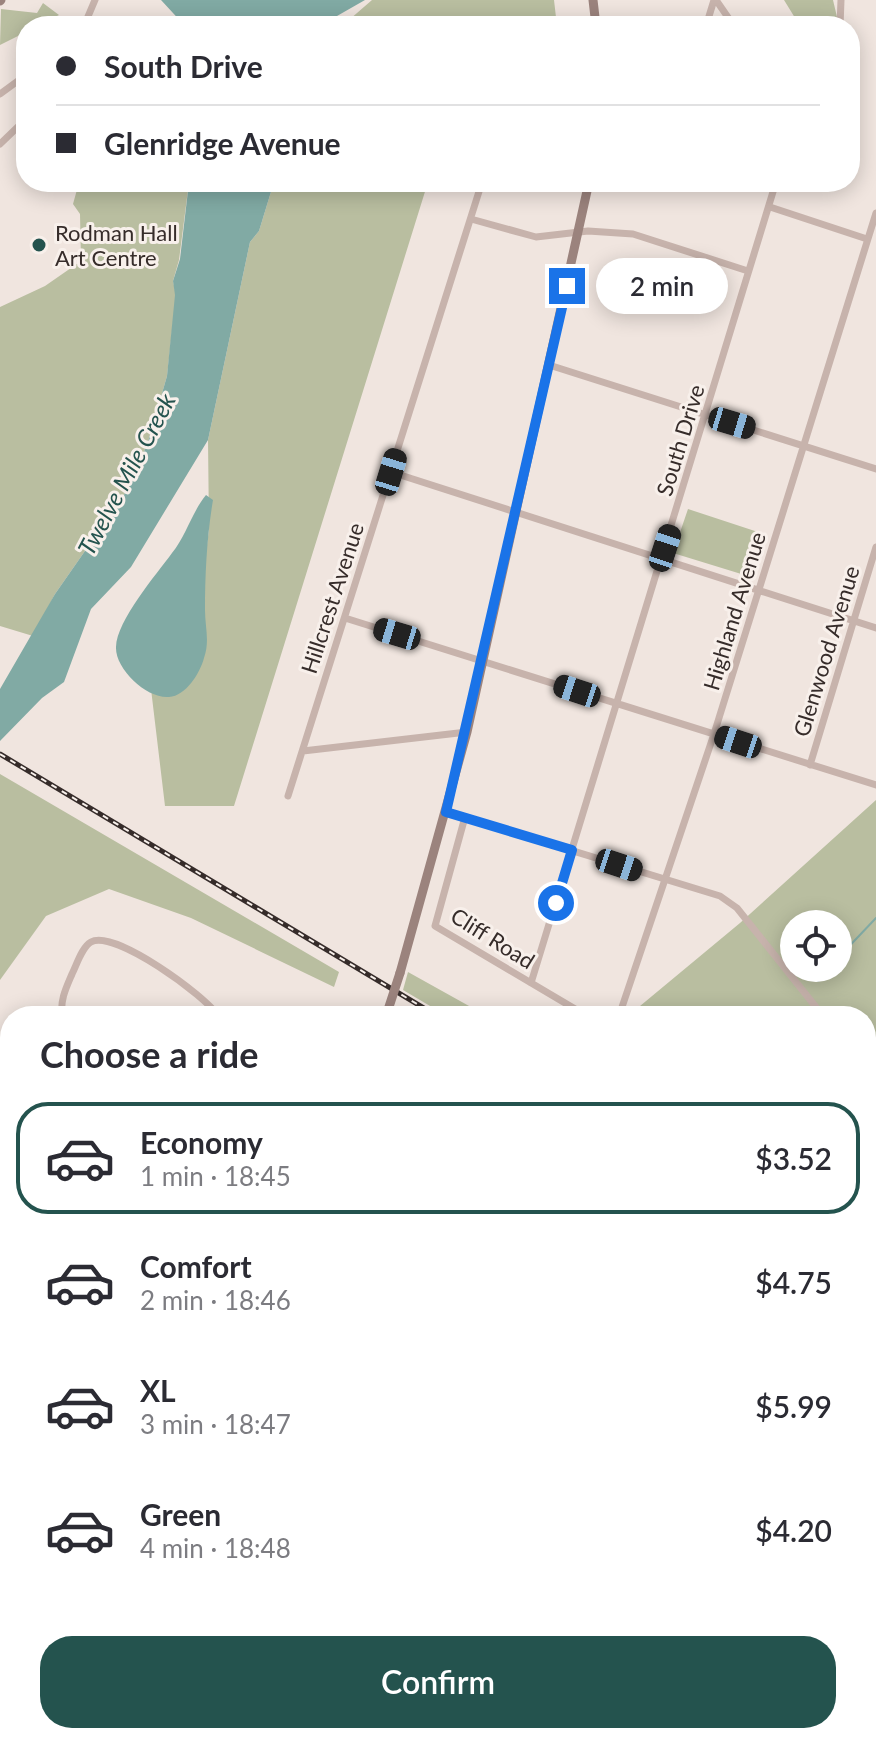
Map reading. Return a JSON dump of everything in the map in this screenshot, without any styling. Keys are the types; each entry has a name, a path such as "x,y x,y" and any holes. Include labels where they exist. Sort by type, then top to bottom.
{"main road":[{"path":"390,1006 467,732 587,192"}],"street":[{"path":"0,144 16,129"},
{"name":"Hillcrest Avenue","path":"288,796 479,192"},
{"name":"South Drive","path":"531,983 708,416 774,192"},
{"path":"770,207 867,239"},
{"name":"Highland Avenue","path":"622,1006 714,734 876,213"},
{"path":"471,219 536,237 615,231 633,234 748,271"},
{"path":"549,365 876,469"},
{"path":"391,472 876,628"},
{"name":"Glenwood Avenue","path":"810,765 876,547"},
{"path":"345,618 876,785"},
{"path":"303,751 467,732"},
{"path":"446,812 720,896 737,908 815,1006"},
{"name":"Cliff Road","path":"465,817 435,926 570,1006"},
{"path":"61,1006 65,989 83,952 91,942 104,939 120,944 192,989 208,1006"}],"green space":[{"path":"372,0 554,0 556,16 354,16"},
{"path":"784,0 833,0 837,16 794,16"},
{"path":"43,3 59,15 16,16 16,37 0,45 1,9 37,13"},
{"path":"76,192 188,192 179,260 173,281 176,295 167,376 147,445 124,495 55,594 33,636 0,626 0,307 45,286 81,261 80,214 73,204"},
{"path":"271,192 425,192 234,806 165,806 151,689 167,694 185,689 190,681 209,529 208,440 250,242 259,231"},
{"path":"688,509 764,534 751,577 673,553"},
{"path":"0,774 339,972 334,987 191,918 109,889 46,916 0,980"},
{"path":"876,800 876,1006 640,1006 740,923"},
{"path":"408,972 469,1006 430,1006 403,990"}],"water":[{"path":"161,0 365,0 337,16 176,16"},
{"path":"188,192 271,192 259,231 250,242 208,440 131,567 91,609 64,682 42,698 0,741 0,689 55,594 124,495 147,445 167,376 175,295 173,281 180,259"},
{"path":"206,495 213,500 206,569 206,652 199,670 181,693 160,696 142,688 127,673 117,656 118,636 130,611 177,546"}],"waterway":[{"path":"852,943 876,918"}],"railway":[{"path":"0,754 420,1006"}],"place":[{"name":"Rodman Hall Art Centre","path":"39,245"}],"route":[{"path":"556,903 572,850 446,812 467,732 567,286"}],"water label":[{"name":"Twelve Mile Creek","path":"126,474"}]}
